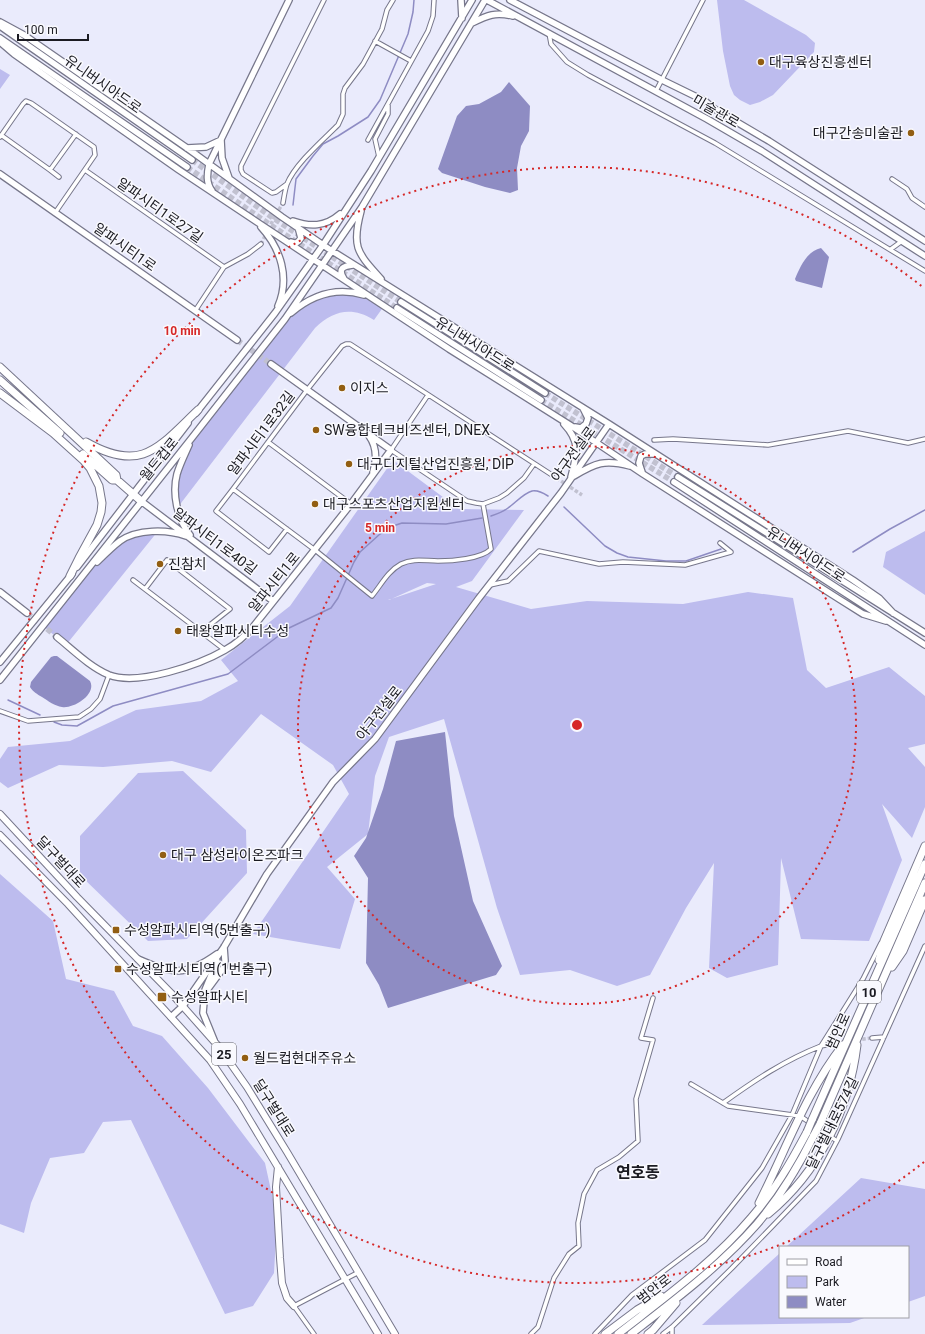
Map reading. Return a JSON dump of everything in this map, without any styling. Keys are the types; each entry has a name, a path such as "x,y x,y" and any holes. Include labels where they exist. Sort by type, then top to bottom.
{"highway":[{"path":"0,367 116,475 117,480"},
{"path":"0,380 112,480 117,480 141,501"},
{"path":"0,393 53,433 84,461 90,468 100,486 102,503 97,525 90,541 70,576"},
{"path":"76,437 103,452 121,456 140,455 156,448 198,410"},
{"path":"875,978 884,941 925,846"},
{"name":"범안로","path":"618,1334 714,1256 752,1218 786,1171 807,1132 925,864"},
{"name":"범안로","path":"631,1334 720,1262 758,1223 793,1175 820,1124 925,883"},
{"path":"881,983 903,951 925,900"},
{"path":"758,1223 782,1203 800,1183 830,1137 855,1066 858,1036"},
{"path":"752,1218 777,1168 800,1116 830,1061 850,1037"},
{"path":"605,1334 637,1310 680,1285"},
{"path":"648,1334 686,1291"}],"main road":[{"path":"215,194 208,186 207,174 209,164 289,0"},
{"path":"461,0 462,18"},
{"name":"월드컵로","path":"0,662 70,576 275,313 323,245 379,158 472,0"},
{"path":"385,284 366,263 358,250 357,227 362,207 486,0"},
{"name":"미술관로","path":"486,0 656,91 762,151 925,256"},
{"name":"미술관로","path":"510,0 705,101 713,108 769,141 925,241"},
{"path":"472,23 487,15 501,13 534,25"},
{"path":"0,22 24,35 353,265 609,424 853,580 879,598 893,613"},
{"name":"유니버시아드로","path":"0,26 192,160"},
{"name":"유니버시아드로","path":"0,38 187,167"},
{"path":"0,42 14,54 215,194 344,280 573,427 643,474 863,614 886,621"},
{"path":"187,148 206,147 221,140"},
{"path":"221,140 222,158 229,178"},
{"name":"알파시티1로","path":"0,174 237,340"},
{"name":"월드컵로","path":"0,680 285,319 362,207"},
{"path":"282,216 301,224 314,226 330,222 345,210"},
{"path":"257,222 274,243 282,266 283,287 280,303 275,313"},
{"path":"288,242 294,244 298,242 300,238 298,227"},
{"path":"344,280 341,275 341,269 353,265"},
{"path":"285,319 305,302 329,293 354,292 377,301"},
{"name":"유니버시아드로","path":"401,302 544,393"},
{"name":"유니버시아드로","path":"397,308 541,400"},
{"path":"271,364 391,450"},
{"path":"573,427 581,428 586,424 588,418 583,408"},
{"path":"559,418 572,432 576,446 576,458 571,479"},
{"name":"야구전설로","path":"171,1017 183,1006 223,948 267,874 333,782 376,739 571,479 609,424"},
{"path":"367,433 374,443 375,449 375,465 372,477"},
{"path":"191,439 177,474 175,489 180,515 186,530 193,540"},
{"name":"알파시티1로","path":"57,637 94,667 109,675 121,678 135,678 164,673 197,663 225,650 241,639 253,627 351,504 391,450"},
{"path":"643,474 639,463 641,456 645,454 655,454"},
{"path":"571,479 590,466 603,462 622,464 636,468"},
{"name":"유니버시아드로","path":"925,633 676,479 886,621 925,645"},
{"name":"알파시티1로40길","path":"141,501 274,601"},
{"path":"84,575 120,540 135,535 152,531 165,532 184,535 193,540"},
{"path":"0,592 27,613"},
{"name":"달구벌대로","path":"0,814 77,898 183,1006 215,1042 257,1103 395,1334"},
{"name":"달구벌대로","path":"0,835 68,904 210,1060 240,1104 378,1334"},
{"path":"137,959 159,968 171,971 181,971 197,967 223,948"},
{"path":"215,1042 203,1013 204,996 223,948"},
{"path":"204,996 224,967 225,961 223,948"},
{"path":"278,1167 276,1187 282,1283 287,1298 294,1306"}],"street":[{"path":"287,184 276,192 272,193 243,174 241,166 324,0"},
{"path":"283,203 287,184 298,167 312,150 338,125 343,114 343,94 345,88 363,64 382,29 387,10 393,0"},
{"path":"368,140 431,23 434,0"},
{"path":"656,91 702,0"},
{"path":"549,33 551,44 566,62 715,143 925,271"},
{"path":"375,42 411,61"},
{"path":"55,213 95,155 96,151 94,147 76,134 26,101 0,136 60,177"},
{"path":"379,158 375,139 388,114 388,104"},
{"path":"50,170 76,134"},
{"path":"378,150 385,148"},
{"name":"알파시티1로27길","path":"85,170 224,267"},
{"path":"892,179 907,189 912,198 925,207"},
{"path":"891,249 902,241"},
{"path":"195,311 224,267 248,254 261,244"},
{"name":"알파시티1로32길","path":"287,529 269,552 216,511 307,390 342,346 346,344 350,344 552,475"},
{"path":"428,395 391,450 467,501 483,504 499,498 508,493 524,478 534,464"},
{"path":"654,440 673,439 768,445 848,431 908,443 925,439"},
{"path":"268,442 351,504"},
{"name":"알파시티1로32길","path":"233,489 315,550 372,596 387,576 400,565 410,561 448,561 480,556 487,553 491,549 483,504"},
{"path":"490,585 508,581 539,551 599,564 623,562 685,565 731,552 720,543"},
{"path":"144,589 167,560 230,608 201,632"},
{"path":"133,580 225,650"},
{"path":"0,711 28,721 78,717 91,709 100,698 109,675"},
{"path":"595,1334 632,1295 705,1240 762,1168 792,1115 821,1046 863,978 904,893"},
{"name":"달구벌대로574길","path":"663,1334 732,1268 816,1181 837,1142 924,952 925,946"},
{"path":"531,1334 538,1327 554,1278 569,1254 579,1246 578,1223 584,1194 597,1170 619,1157 638,1141 636,1098 653,1040 641,1038 653,998"},
{"path":"872,1038 884,1037"},
{"path":"723,1103 762,1075 798,1055 821,1046 835,1043"},
{"path":"691,1084 728,1106 800,1116 837,1142"},
{"path":"314,1334 294,1306 359,1272"},
{"path":"672,1326 672,1334"}],"green space":[{"path":"717,0 744,0 806,35 815,43 814,52 773,95 760,102 750,105 740,100 734,95 730,86 723,51"},
{"path":"0,69 10,75 0,89"},
{"path":"329,293 365,296 384,306 374,320 358,313 343,312 336,314 322,322 315,328 178,507 175,489 189,445 285,319 296,309"},
{"path":"393,460 459,509 524,510 472,581 456,587 531,609 587,601 683,604 748,592 793,598 807,670 826,688 889,667 925,696 925,744 908,748 925,767 925,807 912,838 882,804 902,860 869,941 801,939 781,858 778,965 727,978 709,968 714,863 686,908 650,975 617,986 570,970 520,975 497,908 444,719 389,737 375,776 368,834 327,867 355,899 340,949 253,934 349,794 333,765 261,714 211,772 172,761 103,767 59,765 8,788 0,782 0,759 8,747 70,741 136,710 201,701 238,681 221,660 290,606","holes":["427,583 436,584 392,599"]},
{"path":"158,531 66,645 43,626 84,575 121,541 135,535"},
{"path":"925,531 925,595 883,567 886,552"},
{"name":"대구 삼성라이온즈파크","path":"183,771 246,830 247,873 187,939 148,941 80,875 80,836 138,773"},
{"path":"0,874 53,921 66,979 114,991 133,1026 162,1036 208,1088 265,1163 277,1218 274,1273 253,1306 225,1314 131,1120 103,1122 84,1153 50,1158 31,1203 24,1233 0,1224"},
{"path":"861,1178 925,1189 925,1296 909,1302 909,1246 787,1246"},
{"path":"779,1254 779,1318 864,1318 850,1323 702,1325"}],"water":[{"path":"509,82 530,106 529,131 521,146 517,168 518,190 510,193 485,187 442,173 438,169 457,116 466,106 479,104 501,92"},
{"path":"821,248 829,257 822,288 796,281 795,279 799,270 808,256 812,252"},
{"path":"57,656 90,681 90,691 83,700 72,706 62,707 54,704 35,693 30,687 31,682 51,657"},
{"path":"445,732 454,816 473,901 502,966 496,975 388,1008 379,985 366,963 368,878 354,856 366,838 383,789 396,741"}],"waterway":[{"path":"293,205 296,179 313,156 323,144 368,117 380,100 408,34 414,0"},
{"path":"491,516 504,511 529,492 538,491 548,496"},
{"path":"564,507 605,546 628,557 666,561 686,561 721,549"},
{"path":"853,552 890,529 925,510"},
{"path":"54,722 62,725 77,726 113,706 228,674 289,628 331,608 338,598 360,552 380,534 402,523 446,524 482,518"},
{"path":"8,700 40,715"}],"tunnel":[{"path":"192,160 273,218 401,302"},
{"path":"187,167 269,224 397,308"},
{"path":"261,244 283,203"},
{"path":"237,340 271,364"},
{"path":"545,393 678,477"},
{"path":"541,400 674,482"},
{"path":"552,475 582,495"},
{"path":"27,613 57,637"},
{"path":"835,1043 872,1038"}],"place":[{"name":"대구육상진흥센터","path":"761,62"},
{"name":"대구간송미술관","path":"911,133"},
{"name":"이지스","path":"342,388"},
{"name":"SW융합테크비즈센터, DNEX","path":"316,430"},
{"name":"대구디지털산업진흥원, DIP","path":"349,464"},
{"name":"대구스포츠산업지원센터","path":"315,504"},
{"name":"진참치","path":"160,564"},
{"name":"태왕알파시티수성","path":"178,631"},
{"name":"대구 삼성라이온즈파크","path":"163,855"},
{"name":"수성알파시티역(5번출구)","path":"116,930"},
{"name":"수성알파시티역(1번출구)","path":"118,969"},
{"name":"수성알파시티","path":"162,997"},
{"name":"월드컵현대주유소","path":"245,1058"}],"district":[{"name":"연호동","path":"638,1172"}]}
